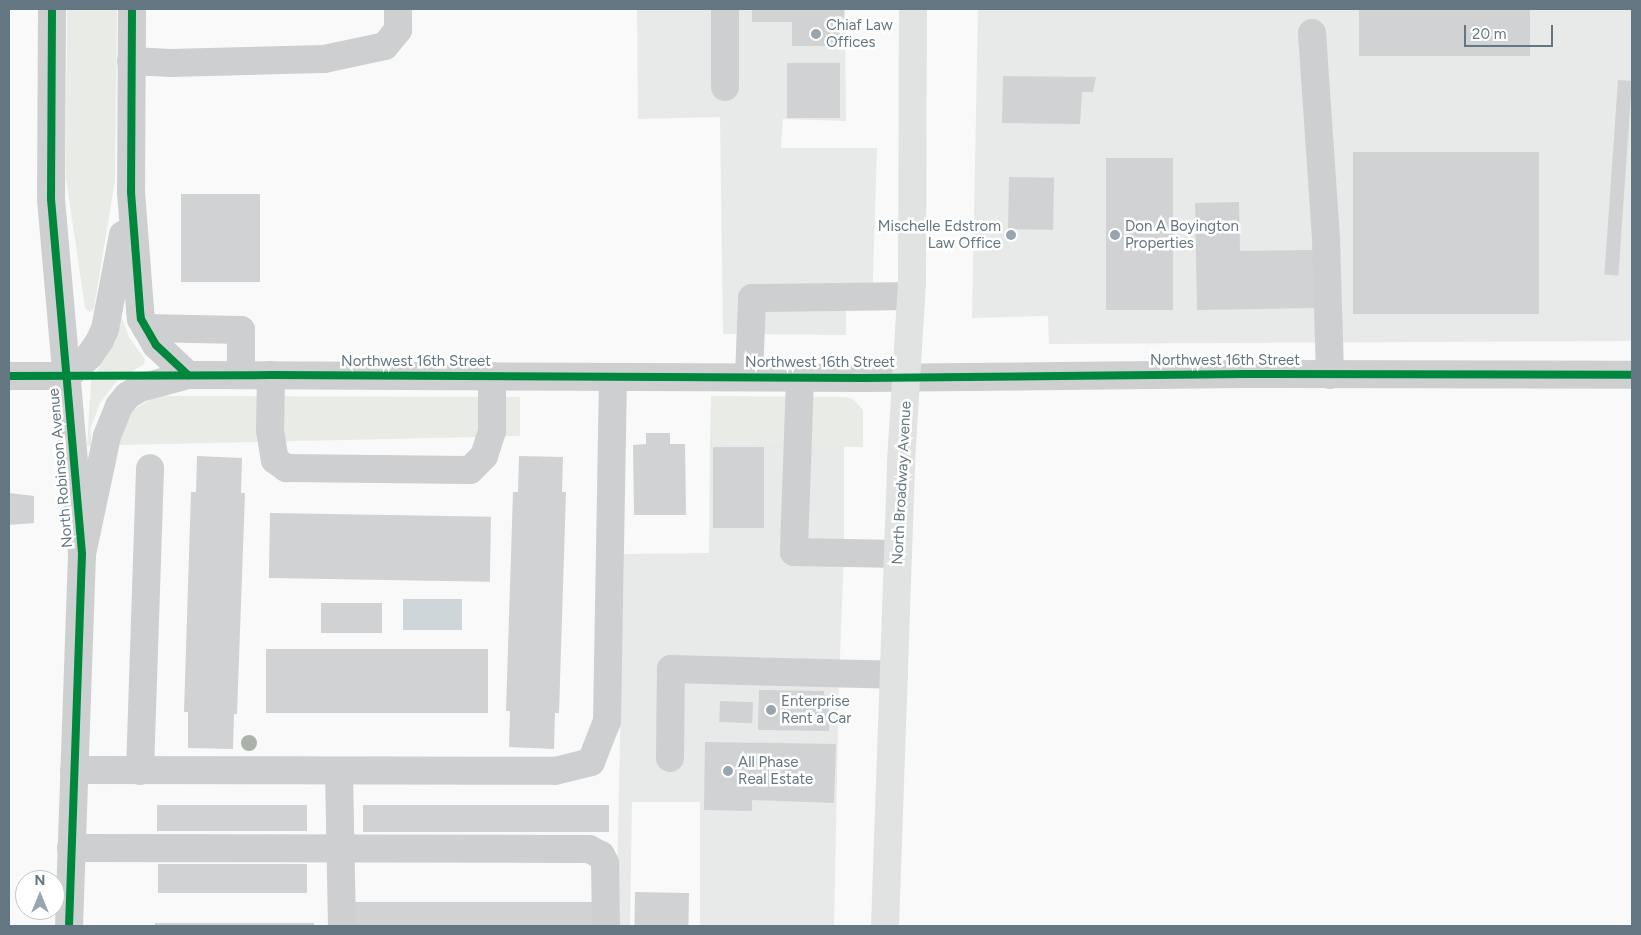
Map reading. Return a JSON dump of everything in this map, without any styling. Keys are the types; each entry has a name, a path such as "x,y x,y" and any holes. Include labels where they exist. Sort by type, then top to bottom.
{"main road":[{"name":"North Broadway Avenue","path":"885,926 901,462 911,296 913,9"}],"street":[{"name":"North Robinson Avenue","path":"52,9 51,199 68,376 82,554 69,926"},
{"path":"132,9 131,192 141,319 156,345 188,375"},
{"path":"131,61 171,63 324,59 385,46 398,30 398,9"},
{"path":"725,9 725,87"},
{"path":"1312,33 1326,239 1330,375"},
{"path":"9,376 68,376 90,354 100,340 105,329 131,192"},
{"path":"749,377 752,298 911,296"},
{"path":"146,328 241,330 241,375"},
{"name":"Northwest 16th Street","path":"82,554 107,436 119,406 127,396 140,388 188,375 800,378 907,376 1632,376"},
{"path":"271,375 270,430 275,460 286,468 470,470 484,456 492,431 492,376"},
{"path":"74,770 555,771 591,762 607,721 612,377"},
{"path":"800,378 794,552 898,554"},
{"path":"130,771 150,468"},
{"path":"670,758 671,669 894,675"},
{"path":"339,771 342,926"},
{"path":"72,848 589,849 601,855 605,863 606,926"}],"shaded area":[{"path":"67,9 117,9 115,180 94,308 90,312 85,308 66,178"},
{"path":"637,9 845,9 846,121 783,119 781,148 877,148 872,310 846,309 846,335 723,334 720,117 638,119"},
{"path":"978,9 1632,9 1632,341 1049,344 1048,316 972,318"},
{"path":"120,318 122,318 129,337 145,359 144,364 117,381 100,403 91,427 91,446 87,446 91,381 113,345"},
{"path":"165,396 520,397 520,436 120,445 120,436 133,410 153,398"},
{"path":"711,396 845,397 853,399 863,410 863,447 710,444"},
{"path":"710,444 844,446 844,553 839,681 834,926 700,926 700,802 632,802 630,926 616,926 624,554 709,553"},
{"path":"403,599 462,599 462,630 403,630"}],"building":[{"name":"Chiaf Law Offices","path":"752,9 844,9 844,18 840,18 840,46 792,46 792,22 752,22"},
{"path":"1359,9 1530,9 1530,56 1359,56"},
{"path":"787,63 840,63 840,118 787,118"},
{"path":"1003,76 1096,77 1093,92 1082,92 1080,124 1002,123"},
{"path":"1618,80 1632,81 1618,276 1604,275"},
{"path":"1353,152 1539,152 1539,314 1353,314"},
{"path":"1106,158 1173,158 1173,310 1106,310"},
{"path":"1009,177 1054,178 1053,230 1008,229"},
{"path":"181,194 260,194 260,282 181,282"},
{"path":"1239,202 1240,251 1314,250 1315,308 1197,310 1195,203"},
{"path":"646,433 670,433 670,444 685,444 686,515 634,515 633,445 646,444"},
{"path":"713,447 764,447 764,528 713,528"},
{"path":"197,456 242,458 241,493 245,493 237,714 234,714 233,749 188,748 188,712 184,712 191,492 196,492"},
{"path":"519,456 563,457 562,492 566,492 559,713 555,713 554,749 509,747 510,711 506,711 513,492 518,492"},
{"path":"9,493 34,496 34,523 9,525"},
{"path":"270,513 491,517 490,582 269,578"},
{"path":"321,603 382,603 382,633 321,633"},
{"path":"266,649 488,649 488,713 266,713"},
{"path":"759,690 824,691 824,695 829,695 829,731 758,730"},
{"path":"720,701 753,702 752,723 719,722"},
{"path":"705,742 836,744 834,803 752,800 752,811 704,810"},
{"path":"157,805 307,805 307,831 157,831"},
{"path":"363,805 609,805 609,832 363,832"},
{"path":"158,864 307,864 307,893 158,893"},
{"path":"635,892 689,893 688,926 634,926"},
{"path":"352,902 597,902 597,926 352,926"},
{"path":"155,923 314,923 314,926 155,926"}],"cycle path":[{"path":"52,9 51,199 82,554 69,926"},
{"path":"132,9 131,192 141,319 156,345 188,375"},
{"path":"9,376 271,375 864,378 1245,374 1632,375"}],"place":[{"name":"Chiaf Law Offices","path":"816,34"},
{"name":"Mischelle Edstrom Law Office","path":"1011,235"},
{"name":"Don A Boyington Properties","path":"1115,235"},
{"name":"Enterprise Rent a Car","path":"771,710"},
{"name":"All Phase Real Estate","path":"728,771"}]}
